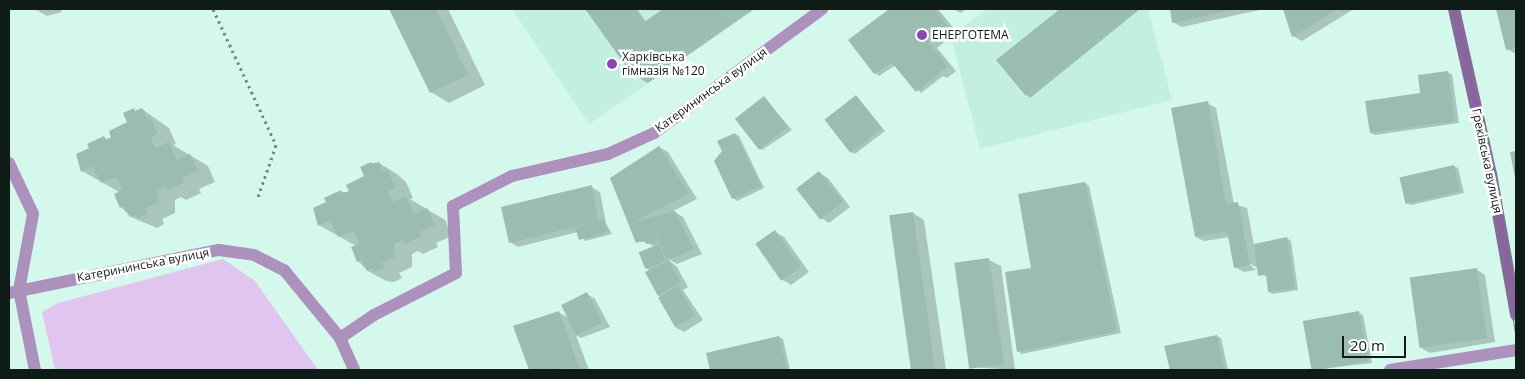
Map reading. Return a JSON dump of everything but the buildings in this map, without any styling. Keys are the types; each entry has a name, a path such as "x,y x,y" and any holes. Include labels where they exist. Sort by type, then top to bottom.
{"main road":[{"name":"Греківська вулиця","path":"1454,9 1491,174 1516,314"}],"street":[{"name":"Катерининська вулиця","path":"14,292 219,250 254,255 284,270 340,338 374,316 456,273 453,206 512,176 608,154 654,133 822,9"},
{"path":"9,163 32,214 14,292 35,370"},
{"path":"340,338 354,370"},
{"path":"1390,370 1516,350"}],"path":[{"path":"213,9 276,145 258,197"}],"shaded area":[{"name":"Харківська гімназія №120","path":"512,9 756,9 589,124"},
{"path":"987,9 1148,9 1172,100 980,149 951,36"},
{"path":"223,259 255,281 318,370 55,370 42,312 58,303"}],"tram line":[{"path":"1450,9 1487,175 1516,337"},
{"path":"1458,9 1495,173 1516,291"}],"place":[{"name":"ЕНЕРГОТЕМА","path":"922,35"},
{"name":"Харківська гімназія №120","path":"612,64"}]}
